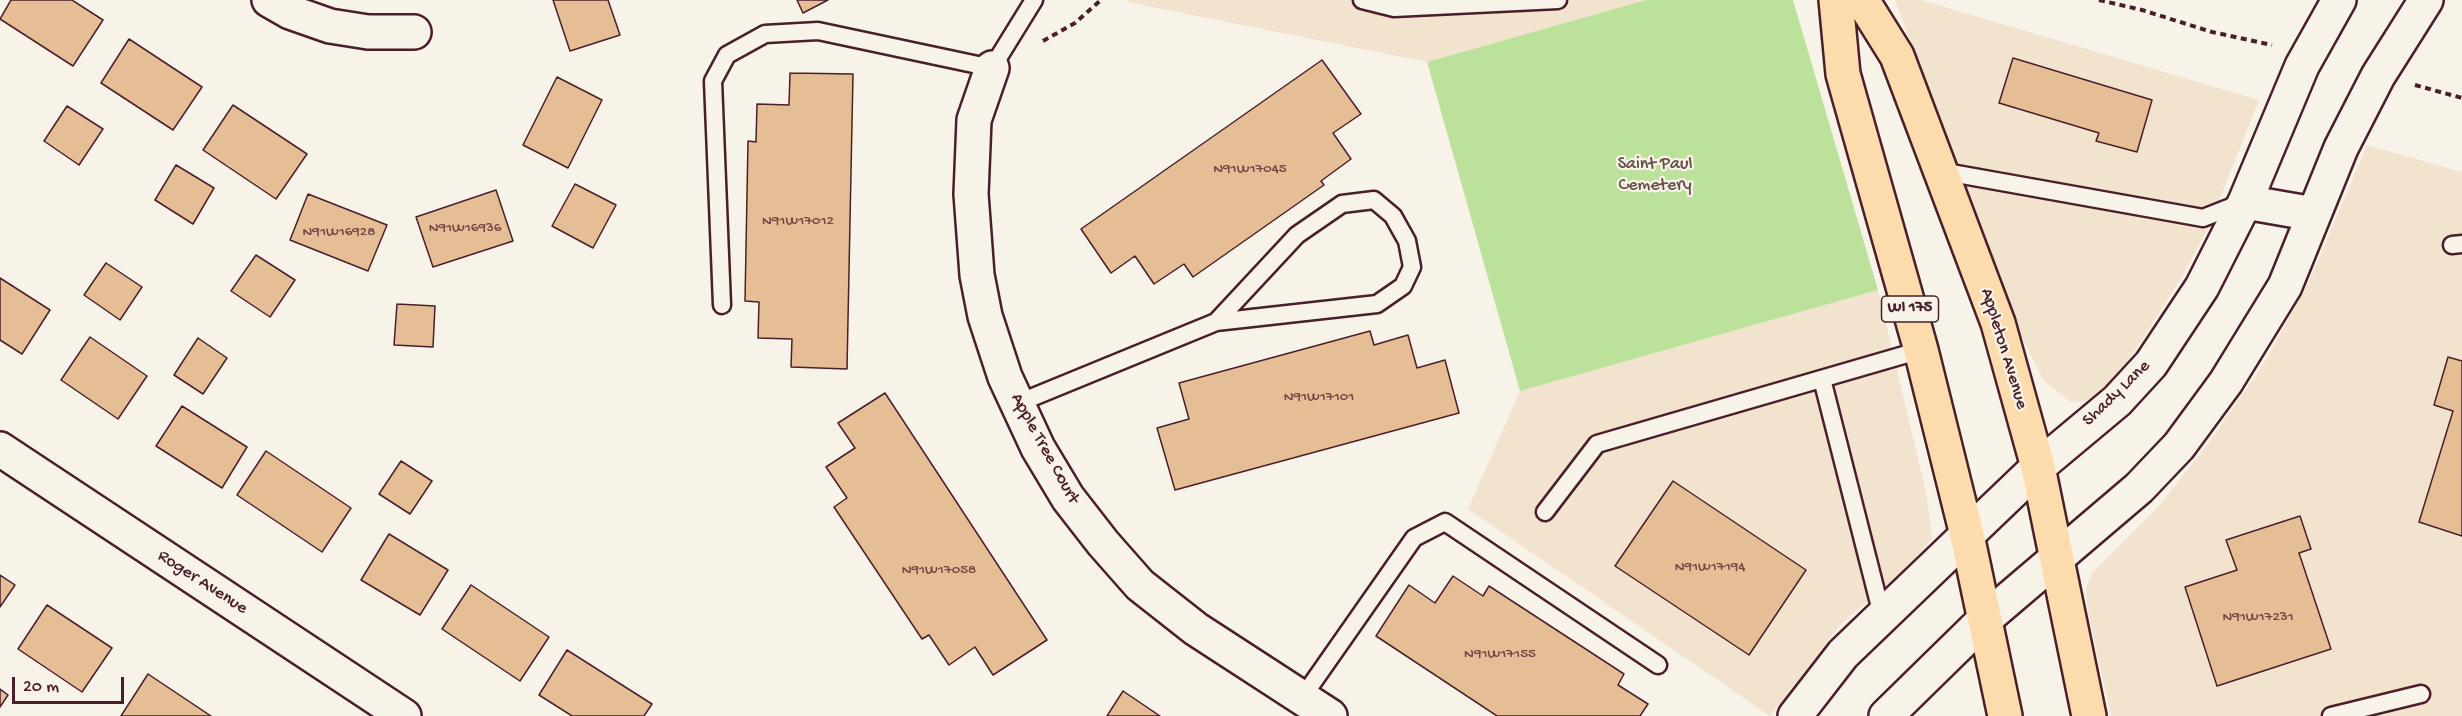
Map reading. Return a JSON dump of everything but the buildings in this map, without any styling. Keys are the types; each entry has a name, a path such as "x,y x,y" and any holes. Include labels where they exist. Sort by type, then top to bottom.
{"main road":[{"name":"WI 175","path":"1836,0 1843,74 1921,350 1967,534 2005,716"},
{"name":"Appleton Avenue","path":"1863,0 1897,56 1998,323 2038,467 2055,560 2089,716"}],"street":[{"path":"269,0 290,12 330,26 368,32 414,32"},
{"name":"Shady Lane","path":"1795,716 1843,654 1882,615 2038,467 2116,401 2151,364 2202,287 2245,202 2279,116 2309,52 2340,0"},
{"path":"1887,716 1984,620 2139,488 2192,428 2226,382 2285,286 2341,148 2378,76 2426,0"},
{"name":"Apple Tree Court","path":"992,68 974,120 971,194 977,275 985,316 1016,404 1068,498 1102,543 1140,585 1196,630 1330,716"},
{"path":"2245,202 2314,214"},
{"name":"Roger Avenue","path":"0,449 404,716"}],"lane":[{"path":"722,305 713,81 727,55 765,34 818,31 992,68 1034,0"},
{"path":"1362,0 1394,8 1558,0"},
{"path":"1940,171 2203,218 2245,202"},
{"path":"1016,404 1216,322 1377,304 1403,286 1412,267 1407,241 1393,216 1374,200 1342,204 1298,235 1216,322"},
{"path":"1545,512 1597,444 1921,350"},
{"path":"1822,379 1882,615"},
{"path":"1302,698 1414,538 1445,522 1658,665"},
{"path":"2331,716 2421,694"}],"path":[{"path":"992,68 1075,23 1101,0"},
{"path":"2099,0 2142,10 2212,32 2309,52"},
{"path":"2378,76 2462,98"}],"shaded area":[{"path":"1128,0 1646,0 1427,62 1127,2"},
{"path":"1895,0 1921,0 2259,100 2209,226 2183,275 2145,336 2110,385 2088,401 2071,402 2043,380 2017,327"},
{"path":"2367,145 2462,172 2462,716 2111,716 2088,612 2086,588 2093,572 2157,508 2208,444 2263,365 2308,284"},
{"path":"1878,290 1926,492 1932,538 1906,569 1842,623 1770,716 1468,509 1520,391"}],"green space":[{"name":"Saint Paul Cemetery","path":"1646,0 1793,0 1878,290 1520,391 1427,62"}]}
